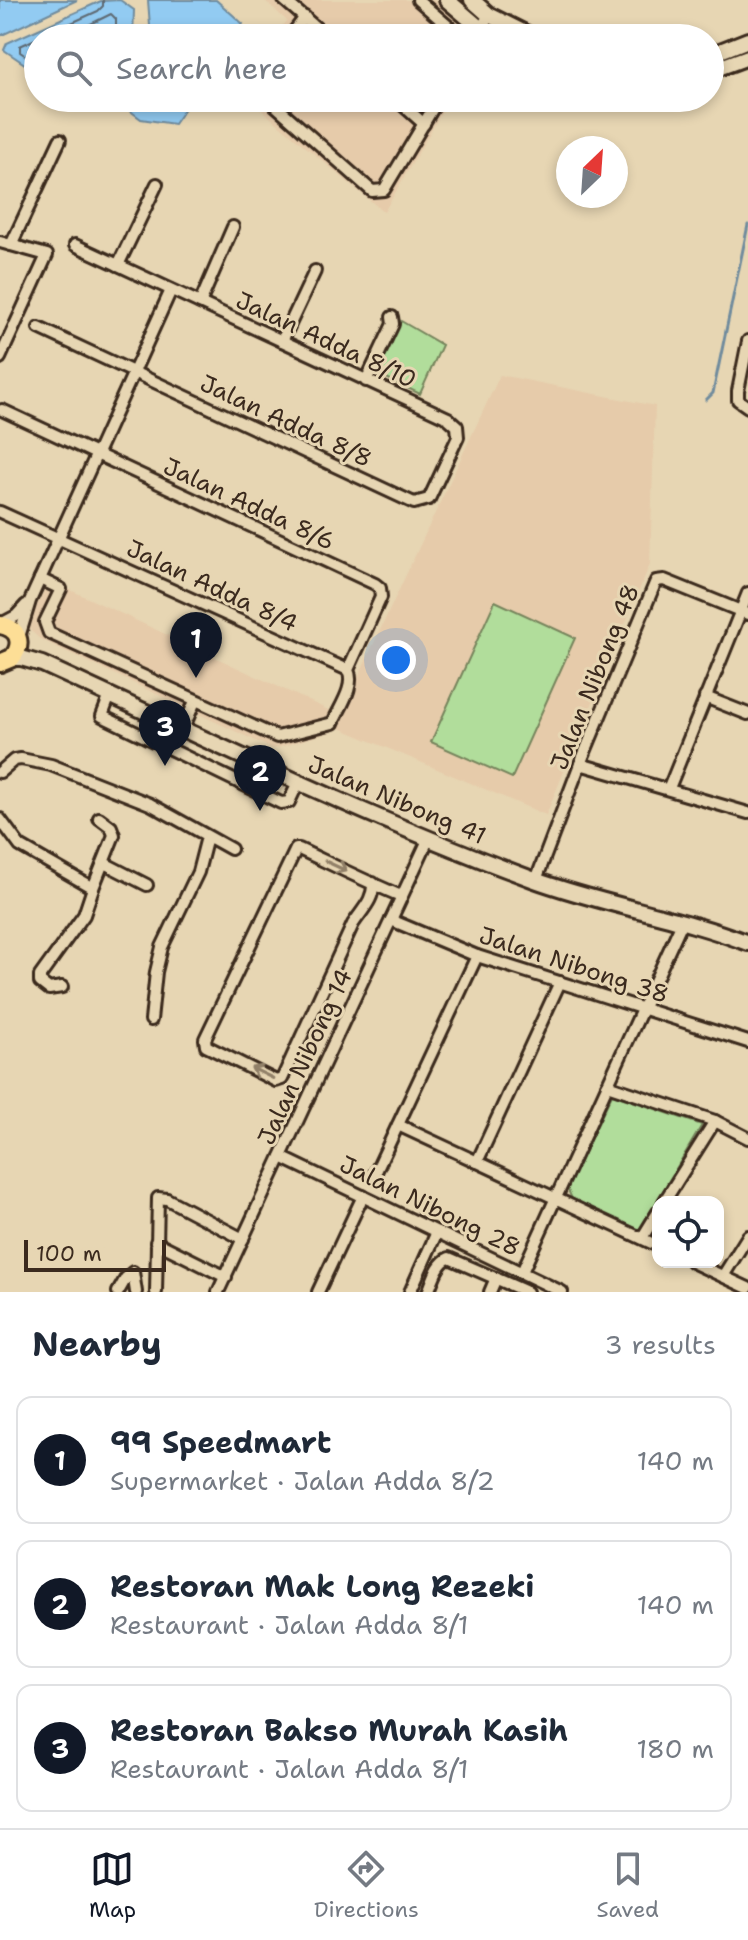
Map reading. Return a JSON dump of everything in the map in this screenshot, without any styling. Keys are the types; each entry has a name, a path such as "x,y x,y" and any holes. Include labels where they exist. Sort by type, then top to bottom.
{"main road":[{"path":"447,0 469,24"},
{"path":"472,0 489,15 507,24"},
{"path":"724,49 748,40"},
{"path":"724,66 748,57"},
{"path":"1,624 11,628 13,651"},
{"name":"Jalan Nibong 41","path":"13,651 428,840 536,880 748,943"}],"street":[{"path":"284,0 313,24"},
{"path":"418,0 446,24"},
{"path":"484,24 489,15"},
{"path":"300,24 305,17"},
{"path":"283,112 372,191 384,190 431,112"},
{"path":"411,112 424,124"},
{"path":"0,358 5,334 47,255 5,243 60,140"},
{"path":"118,265 157,184"},
{"path":"200,303 233,227"},
{"name":"Jalan Adda 8/10","path":"75,245 448,418 455,422 459,432"},
{"path":"282,341 315,271"},
{"path":"13,651 30,601 171,290"},
{"path":"366,381 393,324 392,317"},
{"name":"Jalan Adda 8/8","path":"39,328 414,503 429,499 459,432"},
{"path":"748,341 738,400 748,407"},
{"name":"Jalan Adda 8/6","path":"2,410 375,584 381,593 380,603 348,670"},
{"name":"Jalan Adda 8/4","path":"0,512 348,670"},
{"path":"40,579 61,589 45,622 49,633 277,737 333,723 349,686 351,677 348,670"},
{"name":"Jalan Nibong 48","path":"536,880 656,581 664,580 744,613"},
{"path":"669,788 705,697 744,613 748,593"},
{"path":"1,624 16,616 30,601"},
{"path":"110,695 102,716 281,803 289,802 298,783"},
{"path":"705,697 748,714"},
{"path":"183,729 195,701"},
{"path":"0,772 14,760 21,759 51,765 150,804 231,849"},
{"path":"580,764 748,813"},
{"path":"62,987 49,989 40,982 40,976 84,915 104,863 114,831 99,818"},
{"path":"0,819 20,846 93,888"},
{"path":"151,1020 162,947 198,872 207,837"},
{"name":"Jalan Nibong 14","path":"218,1292 391,920 398,895 428,840"},
{"path":"373,883 368,904 353,924 282,1079 276,1081 206,1046 205,1039 294,851 299,849 373,883 398,895"},
{"path":"104,863 147,885"},
{"path":"368,904 398,895"},
{"name":"Jalan Nibong 38","path":"391,920 477,956 748,1042"},
{"path":"522,1272 682,922"},
{"path":"373,1178 477,956"},
{"path":"477,1162 560,982"},
{"path":"607,1085 715,1121 748,1138"},
{"path":"668,1196 715,1121"},
{"path":"398,1125 652,1243"},
{"name":"Jalan Nibong 28","path":"281,1157 562,1292"},
{"path":"318,1292 363,1196"},
{"path":"157,1290 156,1202 161,1197 243,1239"},
{"path":"642,1238 652,1222"},
{"path":"410,1292 437,1232"},
{"path":"723,1276 748,1236"},
{"path":"156,1242 226,1277"},
{"path":"428,1292 444,1260 449,1258 527,1292"},
{"path":"705,1268 748,1288"},
{"path":"118,1292 133,1272 136,1292"},
{"path":"490,1292 496,1278"}],"shaded area":[{"path":"264,0 434,0 462,24 284,24 287,21"},
{"path":"264,112 442,112 384,212"},
{"path":"500,375 655,406 650,564 546,815 335,726"},
{"path":"49,580 339,715 330,732 273,749 40,639 28,625"}],"green space":[{"path":"401,321 442,345 420,394 376,373"},
{"path":"495,601 575,638 512,778 431,742"},
{"path":"612,1094 702,1125 660,1196 652,1196 652,1209 639,1231 572,1199 567,1188"}],"water":[{"path":"0,0 77,0 24,24 0,36"},
{"path":"120,0 134,10 134,24 50,24 101,1"},
{"path":"148,0 216,0 243,24 150,24"},
{"path":"24,35 24,64 4,50 7,43"},
{"path":"132,112 182,112 174,124 141,119"}],"waterway":[{"path":"706,400 713,393 748,225"}],"place":[{"name":"99 Speedmart","path":"196,678"},
{"name":"Restoran Bakso Murah Kasih","path":"165,766"},
{"name":"Restoran Mak Long Rezeki","path":"260,811"}]}
